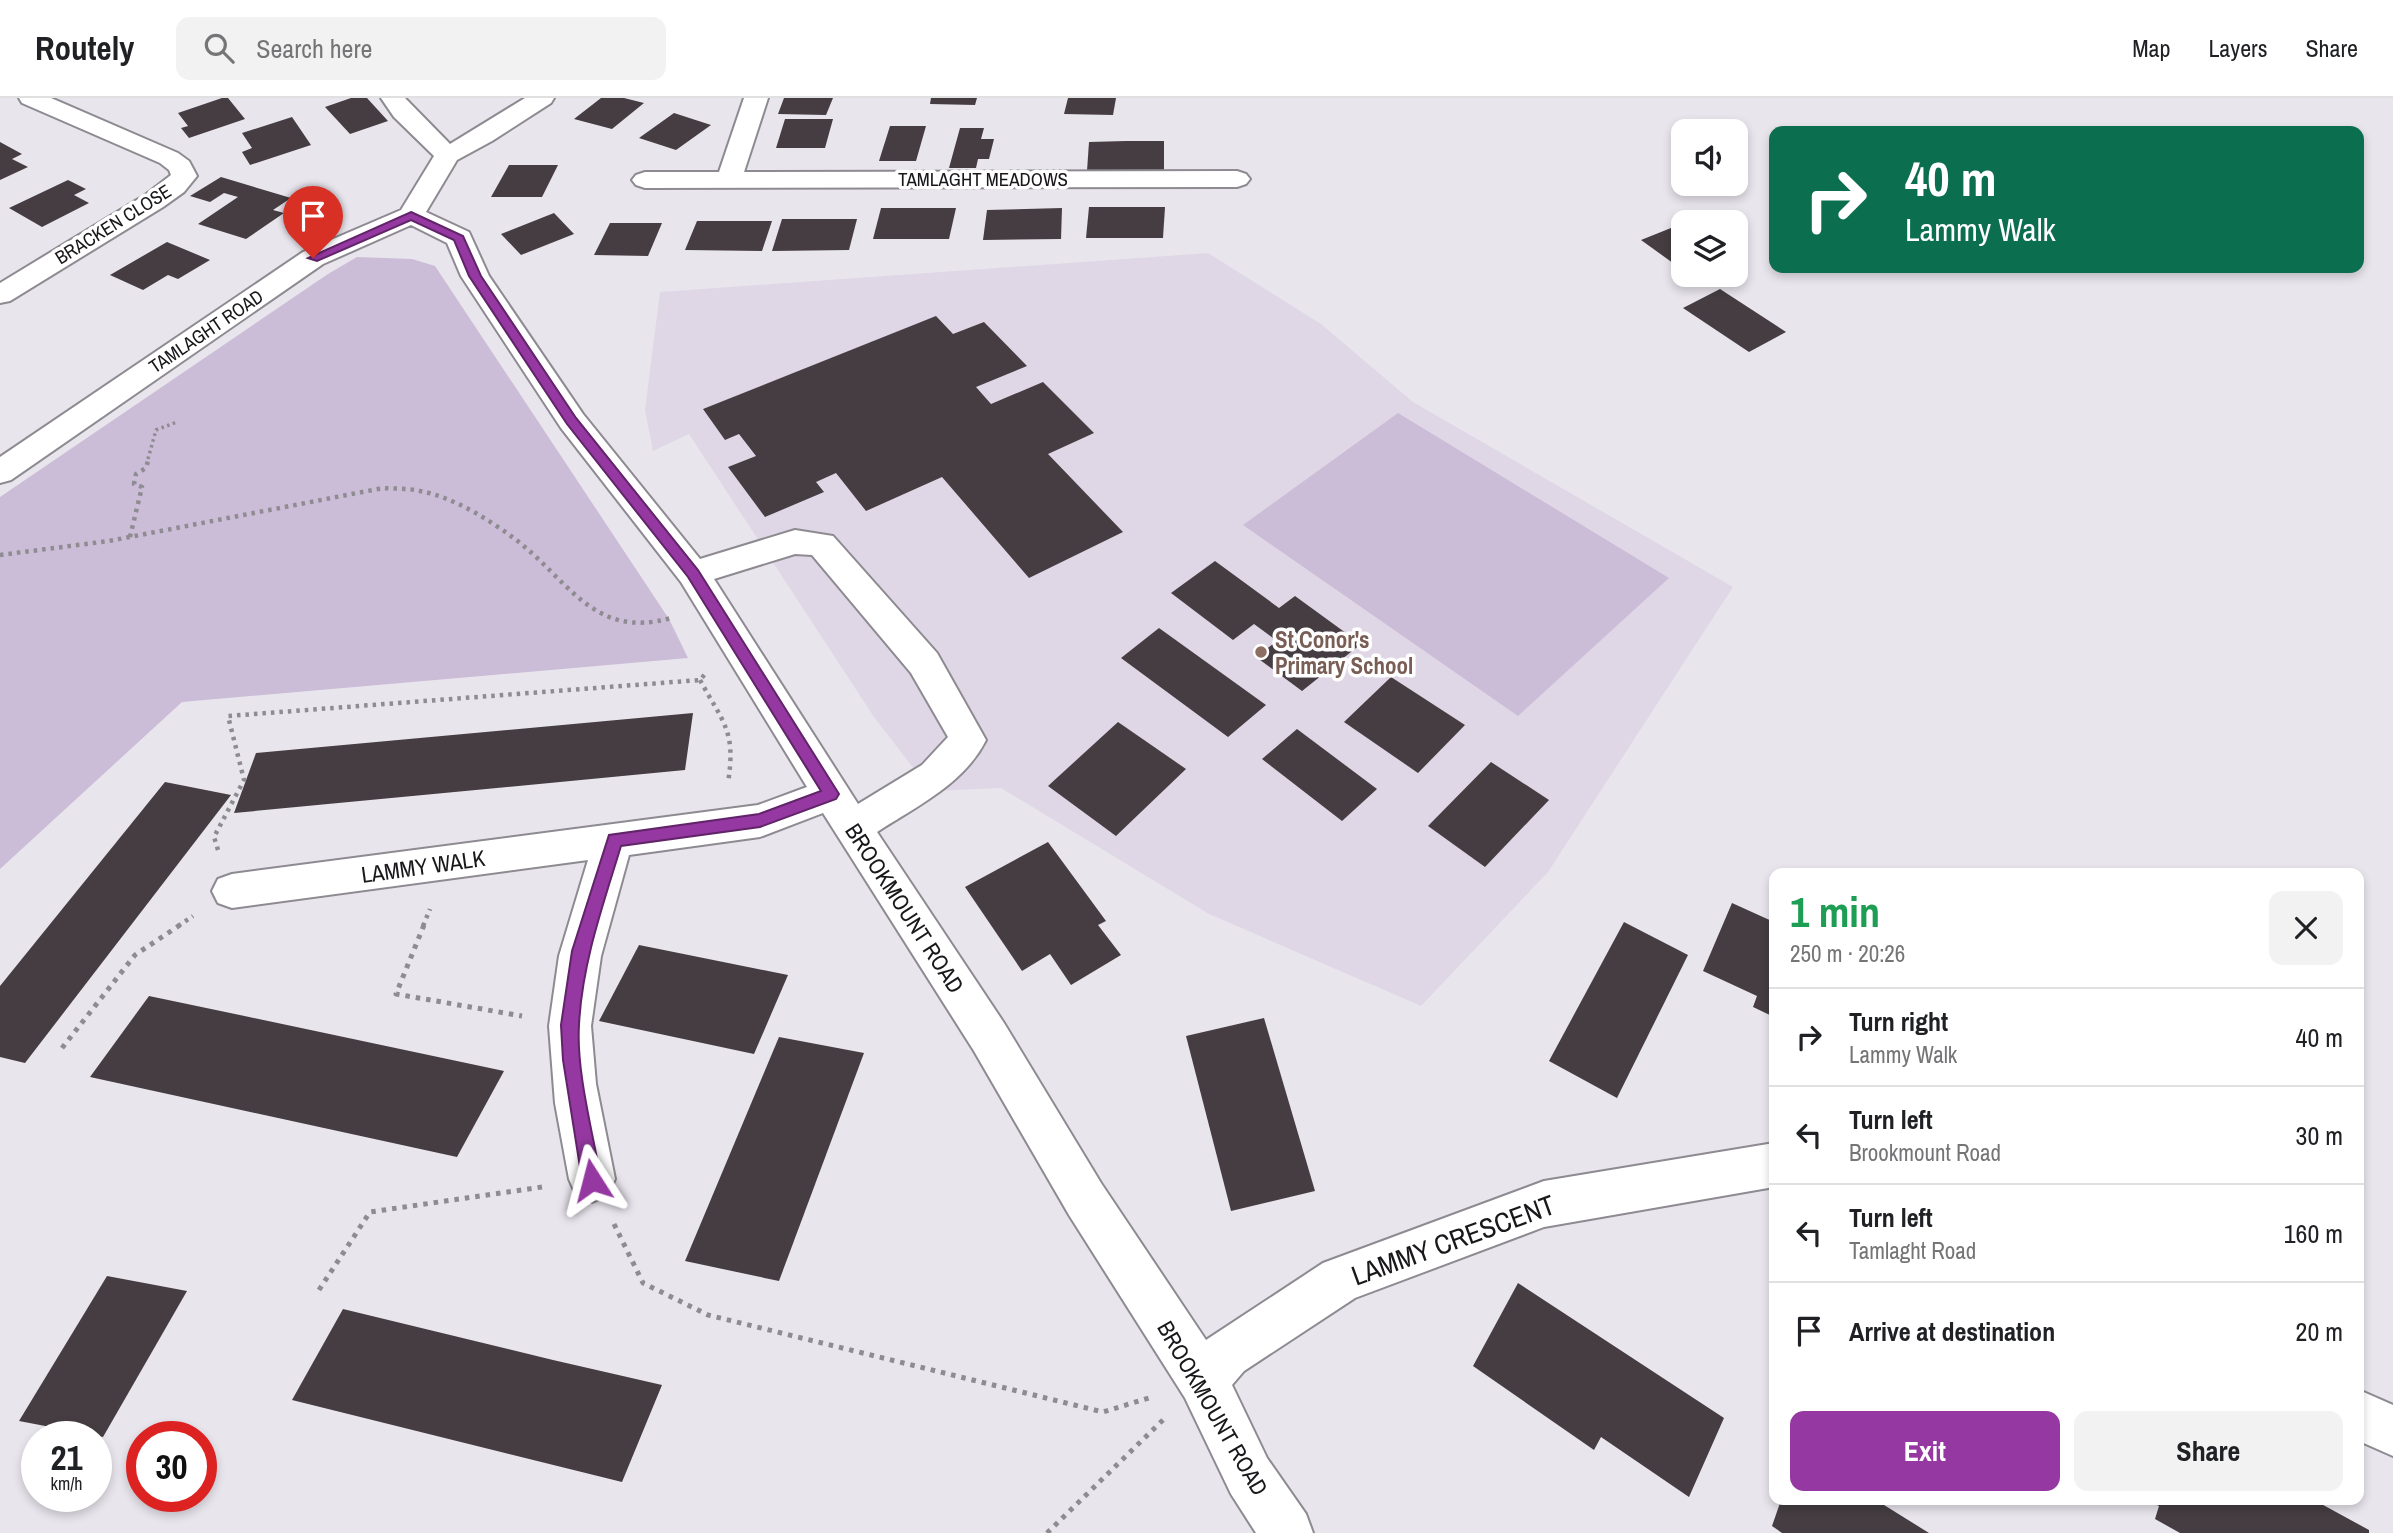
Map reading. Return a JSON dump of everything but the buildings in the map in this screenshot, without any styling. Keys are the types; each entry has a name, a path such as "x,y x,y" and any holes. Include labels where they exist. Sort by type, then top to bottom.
{"street":[{"name":"BRACKEN CLOSE","path":"0,295 154,201 175,187 184,176 180,166 169,158 31,98"},
{"path":"393,98 403,112 447,155"},
{"path":"411,215 447,155 483,136 542,98"},
{"path":"729,180 756,98"},
{"name":"TAMLAGHT MEADOWS","path":"645,180 1237,179"},
{"name":"TAMLAGHT ROAD","path":"0,472 313,258 411,215"},
{"name":"BROOKMOUNT ROAD","path":"411,215 459,238 475,276 572,421 701,585 831,794 989,1038 1085,1199 1203,1380 1249,1476 1287,1533"},
{"path":"701,585 795,541 821,544 924,663 968,740 934,776 852,827"},
{"name":"LAMMY WALK","path":"232,891 760,821 831,794"},
{"path":"592,1180 572,1060 570,1025 580,951 614,840"},
{"name":"LAMMY CRESCENT","path":"1203,1380 1227,1354 1340,1280 1544,1203 1769,1166"},
{"path":"2364,1417 2393,1431"}],"path":[{"path":"130,537 142,487 134,484 136,474 146,468 156,430 177,422"},
{"path":"0,555 130,537 383,488 425,491 474,515 516,540 601,616 651,626 701,585"},
{"path":"62,1048 135,955 232,891 215,837 244,780 228,716 700,680 736,642"},
{"path":"700,680 730,734 732,756 721,826"},
{"path":"448,863 396,994 570,1025"},
{"path":"319,1290 370,1212 592,1180 643,1283 708,1315 1103,1412 1203,1380"},
{"path":"1047,1533 1203,1380"}],"shaded area":[{"name":"St Conor's Primary School","path":"1208,253 1321,324 1413,402 1733,587 1548,872 1421,1006 1209,914 1001,788 931,791 874,717 689,434 653,451 645,410 660,292"},
{"path":"357,257 412,259 435,266 669,619 688,658 182,702 0,869 0,497"},
{"path":"1398,413 1669,578 1518,716 1243,525"}],"place":[{"name":"St Conor's Primary School","path":"1261,652"}],"route":[{"path":"313,258 411,215 459,238 475,276 572,421 693,573 831,794 760,821 614,840 580,951 570,1025 572,1060 592,1180"}]}
